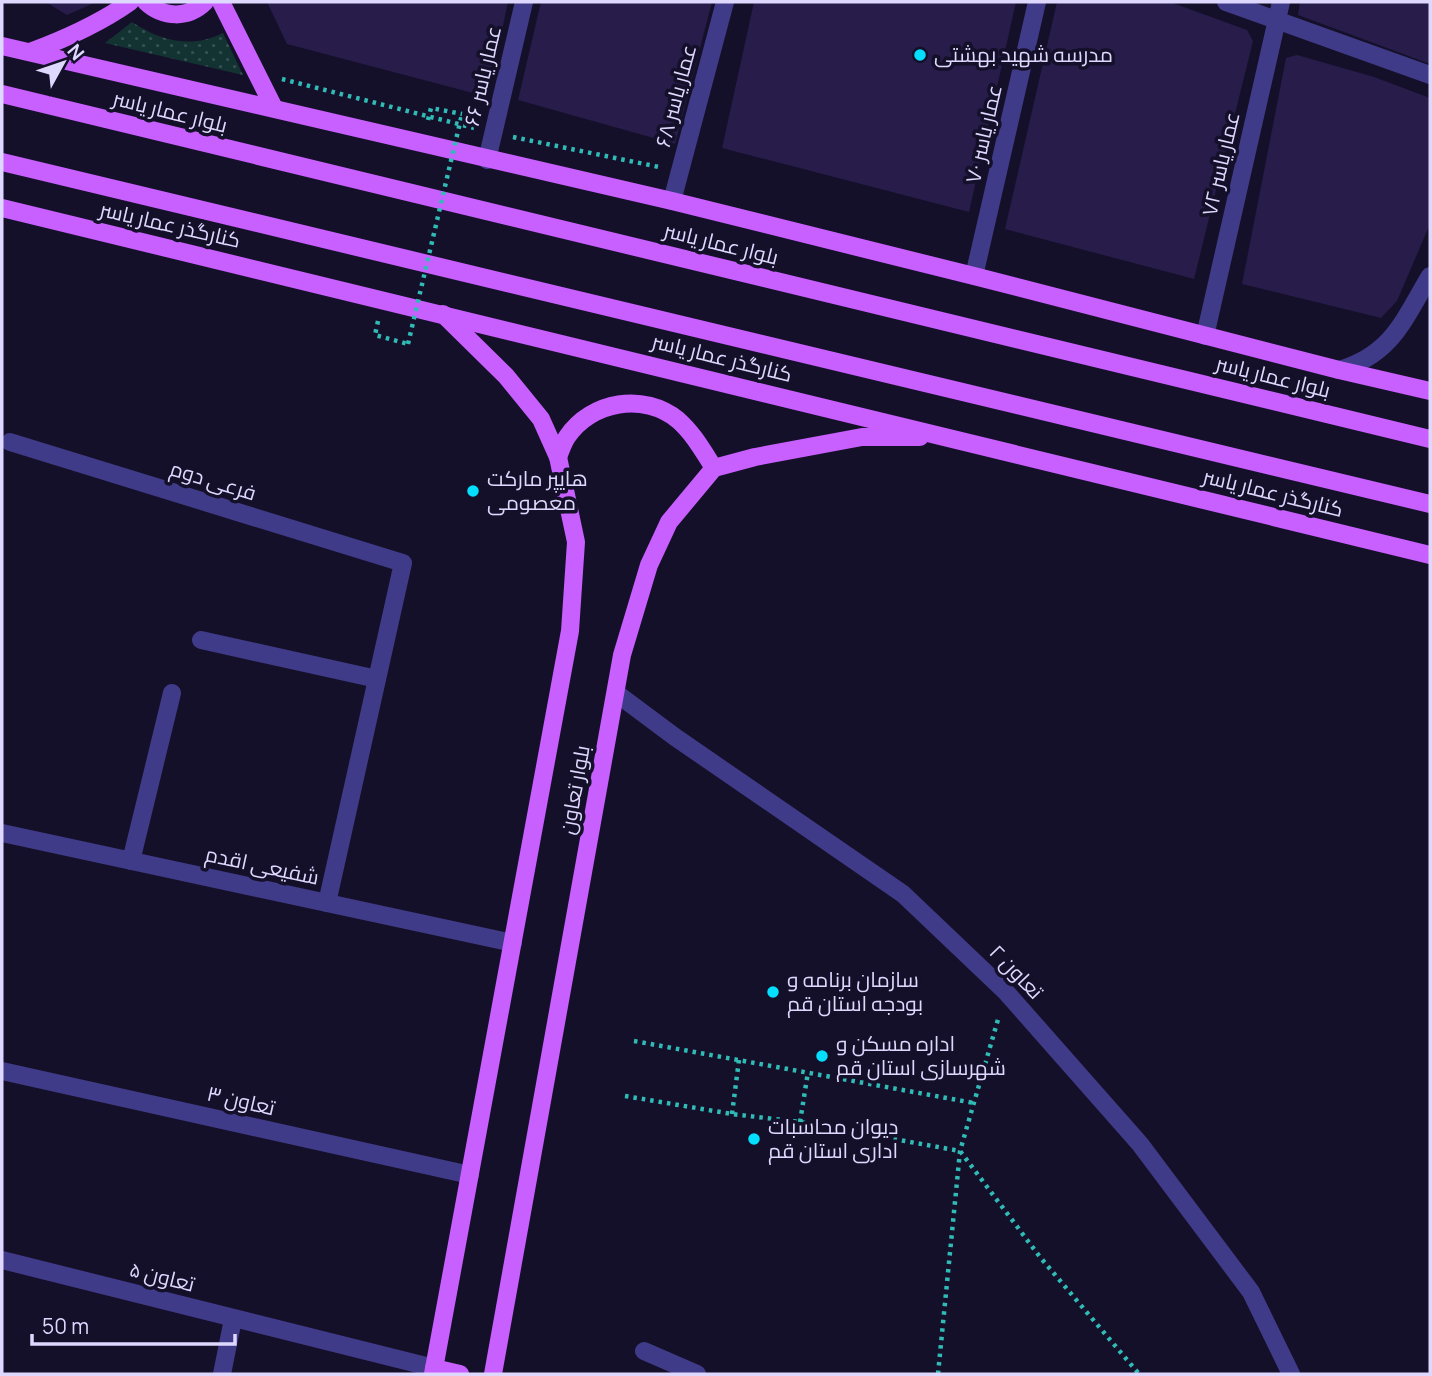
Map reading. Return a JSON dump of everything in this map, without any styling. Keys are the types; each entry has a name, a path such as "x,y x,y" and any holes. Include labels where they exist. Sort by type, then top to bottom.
{"main road":[{"path":"29,53 110,16 130,2"},
{"path":"146,2 157,12 183,15 205,2"},
{"path":"221,2 274,108"},
{"path":"2,46 672,201 1430,391"},
{"name":"بلوار عمار یاسر","path":"2,94 1430,439"},
{"path":"2,162 1430,504"},
{"name":"کنارگذر عمار یاسر","path":"2,208 1430,555"},
{"name":"بلوار تعاون","path":"434,1371 570,631 576,542 558,457 541,419 506,376 443,314"},
{"path":"558,457 566,438 580,422 597,410 617,404 638,403 658,408 677,419 691,433 714,468 755,457 862,437 948,436"},
{"name":"بلوار تعاون","path":"493,1374 622,655 649,565 669,523 714,468"},
{"path":"434,1371 460,1374"}],"street":[{"name":"عمار یاسر ۶۶","path":"487,160 524,2"},
{"name":"عمار یاسر ۶۸","path":"672,201 724,2"},
{"name":"عمار یاسر ۷۰","path":"974,276 1037,2"},
{"path":"1226,2 1430,75"},
{"name":"عمار یاسر ۷۲","path":"1205,336 1281,2"},
{"path":"1339,370 1356,365 1387,345 1430,276"},
{"name":"فرعی دوم","path":"10,442 403,563 377,679"},
{"path":"201,640 377,679 327,903"},
{"name":"تعاون ۲","path":"615,693 903,894 1006,992 1140,1144 1251,1292 1291,1374"},
{"path":"131,861 172,694"},
{"name":"شفیعی اقدم","path":"2,833 513,943"},
{"name":"تعاون ۳","path":"2,1071 470,1175"},
{"name":"تعاون ۵","path":"2,1260 434,1371"},
{"path":"222,1374 233,1319"},
{"path":"644,1351 697,1374"}],"path":[{"path":"256,72 428,118 680,172"},
{"path":"375,334 408,344 462,114 431,108"},
{"path":"938,1374 960,1151 1006,992"},
{"path":"634,1041 974,1103"},
{"path":"732,1114 739,1060"},
{"path":"800,1122 808,1072"},
{"path":"625,1097 800,1122 960,1151 1040,1257 1139,1374"}],"green space":[{"path":"132,22 154,34 176,41 200,41 223,33 243,75 105,43"}],"building":[{"path":"46,2 96,2 67,15"},
{"path":"267,2 508,2 488,97 287,44"},
{"path":"541,2 712,2 675,144 518,100"},
{"path":"754,2 1016,2 969,212 722,148"},
{"path":"1057,2 1170,2 1247,30 1253,41 1194,279 1005,229"},
{"path":"1300,2 1430,2 1430,64 1298,15"},
{"path":"1297,55 1374,77 1430,98 1430,224 1397,301 1381,318 1242,284 1286,58"}],"place":[{"name":"مدرسه شهید بهشتی","path":"920,55"},
{"name":"هایپر مارکت معصومی","path":"473,491"},
{"name":"سازمان برنامه و بودجه استان قم","path":"773,992"},
{"name":"اداره مسکن و شهرسازی استان قم","path":"822,1056"},
{"name":"دیوان محاسبات اداری استان قم","path":"754,1139"}]}
